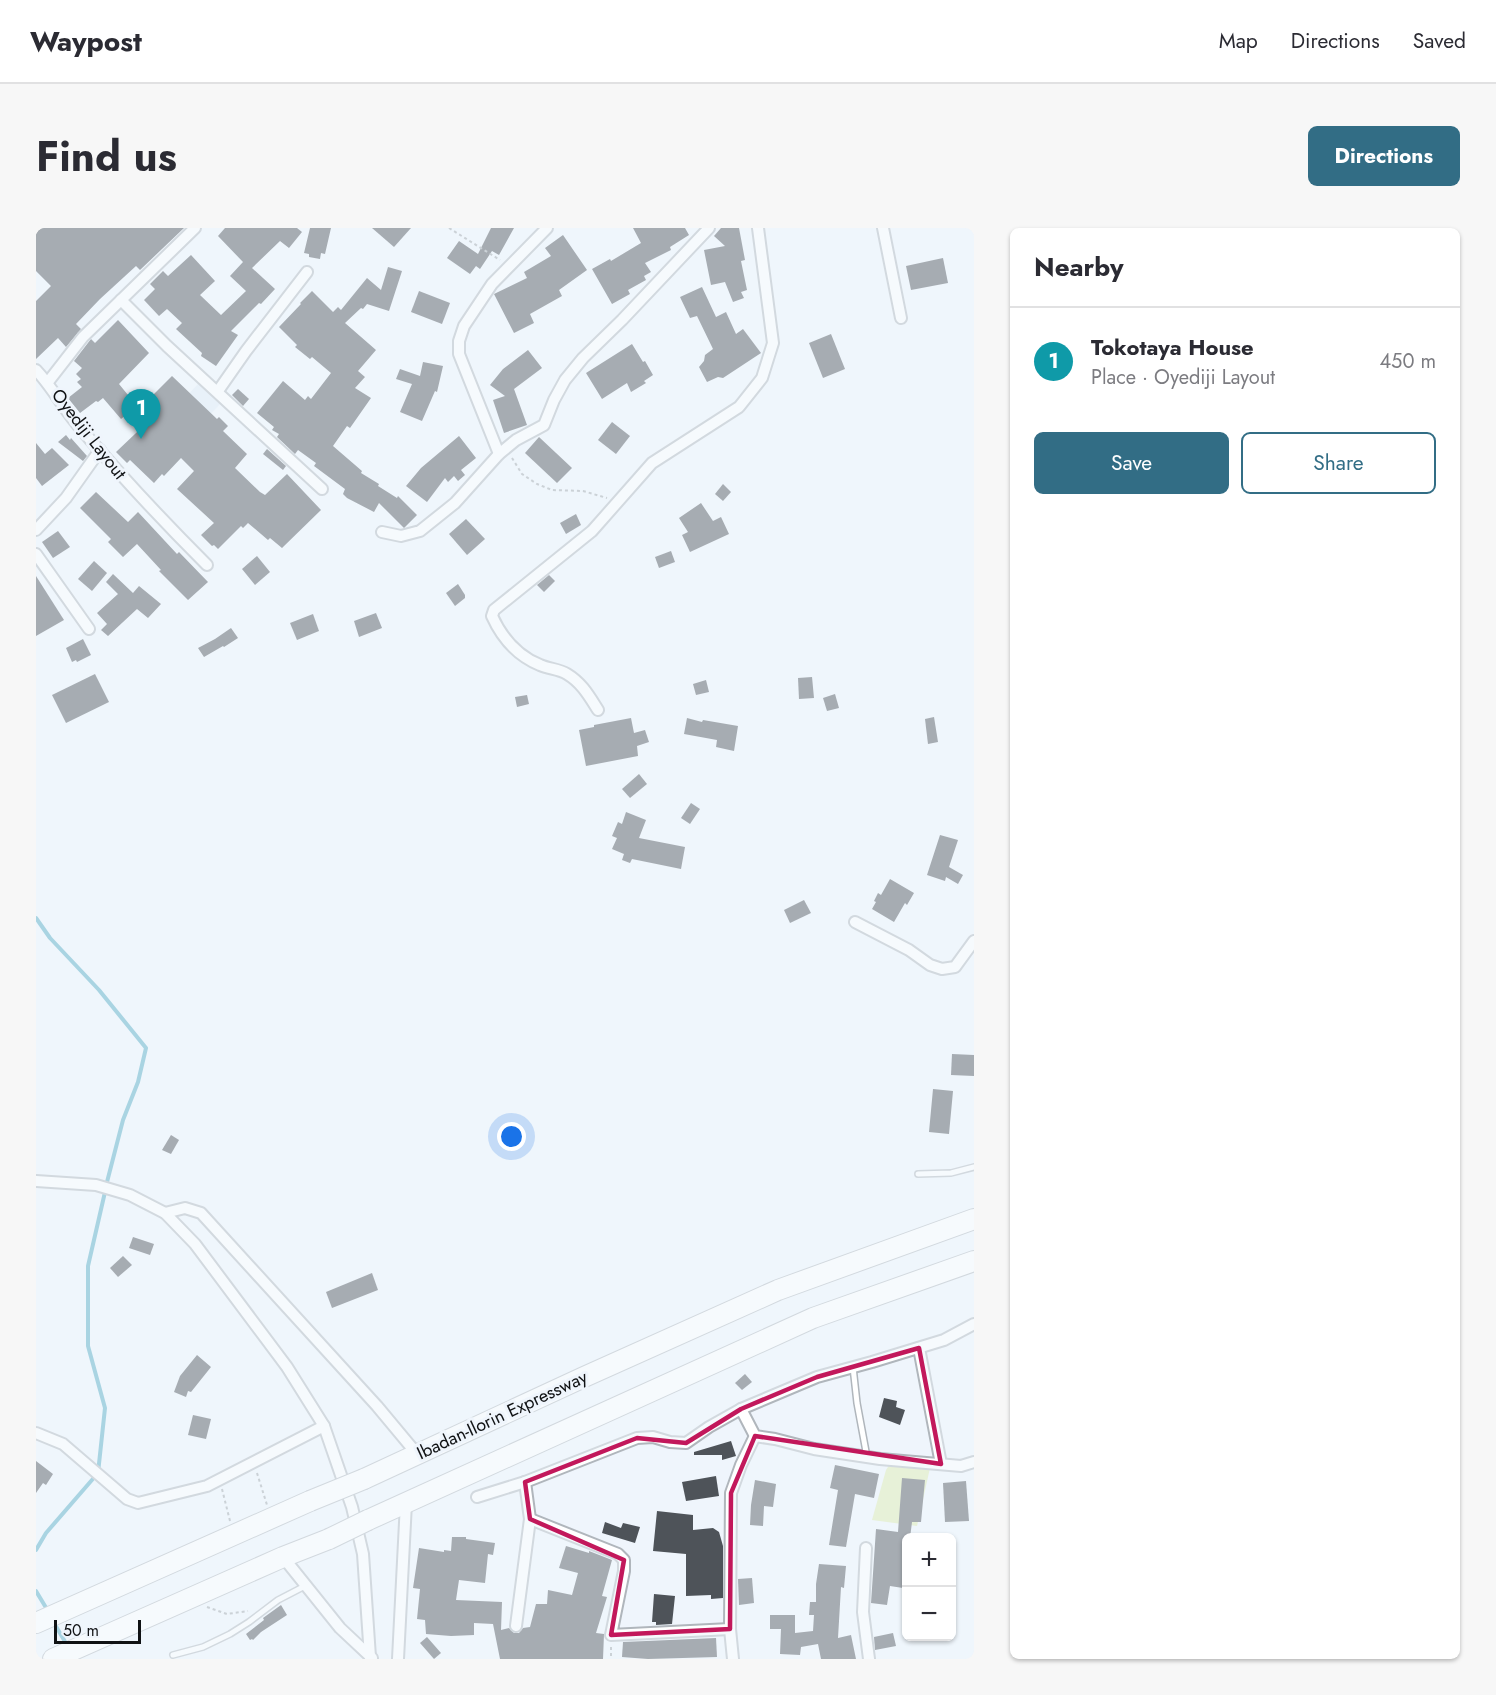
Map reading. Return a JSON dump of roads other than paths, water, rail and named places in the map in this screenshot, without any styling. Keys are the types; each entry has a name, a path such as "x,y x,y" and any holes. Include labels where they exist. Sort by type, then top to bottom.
{"highway":[{"name":"Ibadan-Ilorin Expressway","path":"36,1623 364,1479 778,1290 974,1219"},
{"path":"52,1659 329,1539 813,1318 974,1261"}],"street":[{"path":"502,451 459,354 459,341 464,326 492,284 547,228"},
{"path":"382,532 401,537 420,531 455,502 502,451 516,440 544,425 565,380 583,358 638,304 709,228"},
{"path":"598,710 582,686 568,675 557,669 541,666 517,652 496,626 492,616 494,610 505,600 592,531 652,463 739,407 762,378 773,343 758,228"},
{"path":"883,228 902,318"},
{"name":"Oyediji Layout","path":"193,229 83,337 48,382 66,412 129,484 207,565"},
{"path":"218,391 307,272"},
{"path":"121,300 167,346 322,489"},
{"path":"36,370 48,382"},
{"path":"36,530 66,498 100,450"},
{"path":"36,554 89,629"},
{"path":"855,922 909,950 930,965 942,969 956,967 974,941"},
{"path":"36,1181 96,1185 130,1195 165,1213 195,1244 280,1358 324,1426 352,1508 363,1554 371,1658"},
{"path":"165,1213 185,1208 201,1213 377,1406 417,1454"},
{"path":"477,1497 525,1482 637,1438 653,1437 670,1442 686,1443 741,1409 817,1377 944,1340 974,1323"},
{"path":"919,1348 941,1464"},
{"path":"741,1409 755,1437"},
{"path":"36,1433 63,1444 127,1499 138,1503 207,1486 324,1426"},
{"path":"755,1437 867,1457 961,1466 974,1462"},
{"path":"733,1659 730,1629 731,1493 738,1472 755,1437"},
{"path":"516,1626 530,1519 525,1482"},
{"path":"398,1659 406,1503"},
{"path":"530,1519 618,1554 624,1560 624,1571 611,1635 730,1629"},
{"path":"866,1548 863,1612 870,1659"},
{"path":"283,1557 340,1628 371,1658"}],"lane":[{"path":"918,1174 951,1173 974,1167"},
{"path":"853,1367 867,1457"},
{"path":"173,1655 203,1647 230,1634 278,1600 305,1586"}],"waterway":[{"path":"36,918 50,938 99,990 146,1048 138,1082 123,1120 107,1182"},
{"path":"36,1550 46,1533 98,1473 105,1408 88,1346 88,1266 105,1192"},
{"path":"36,1591 48,1611"},
{"path":"54,1623 67,1645"}],"place":[{"name":"Tokotaya House","path":"141,439"}]}
